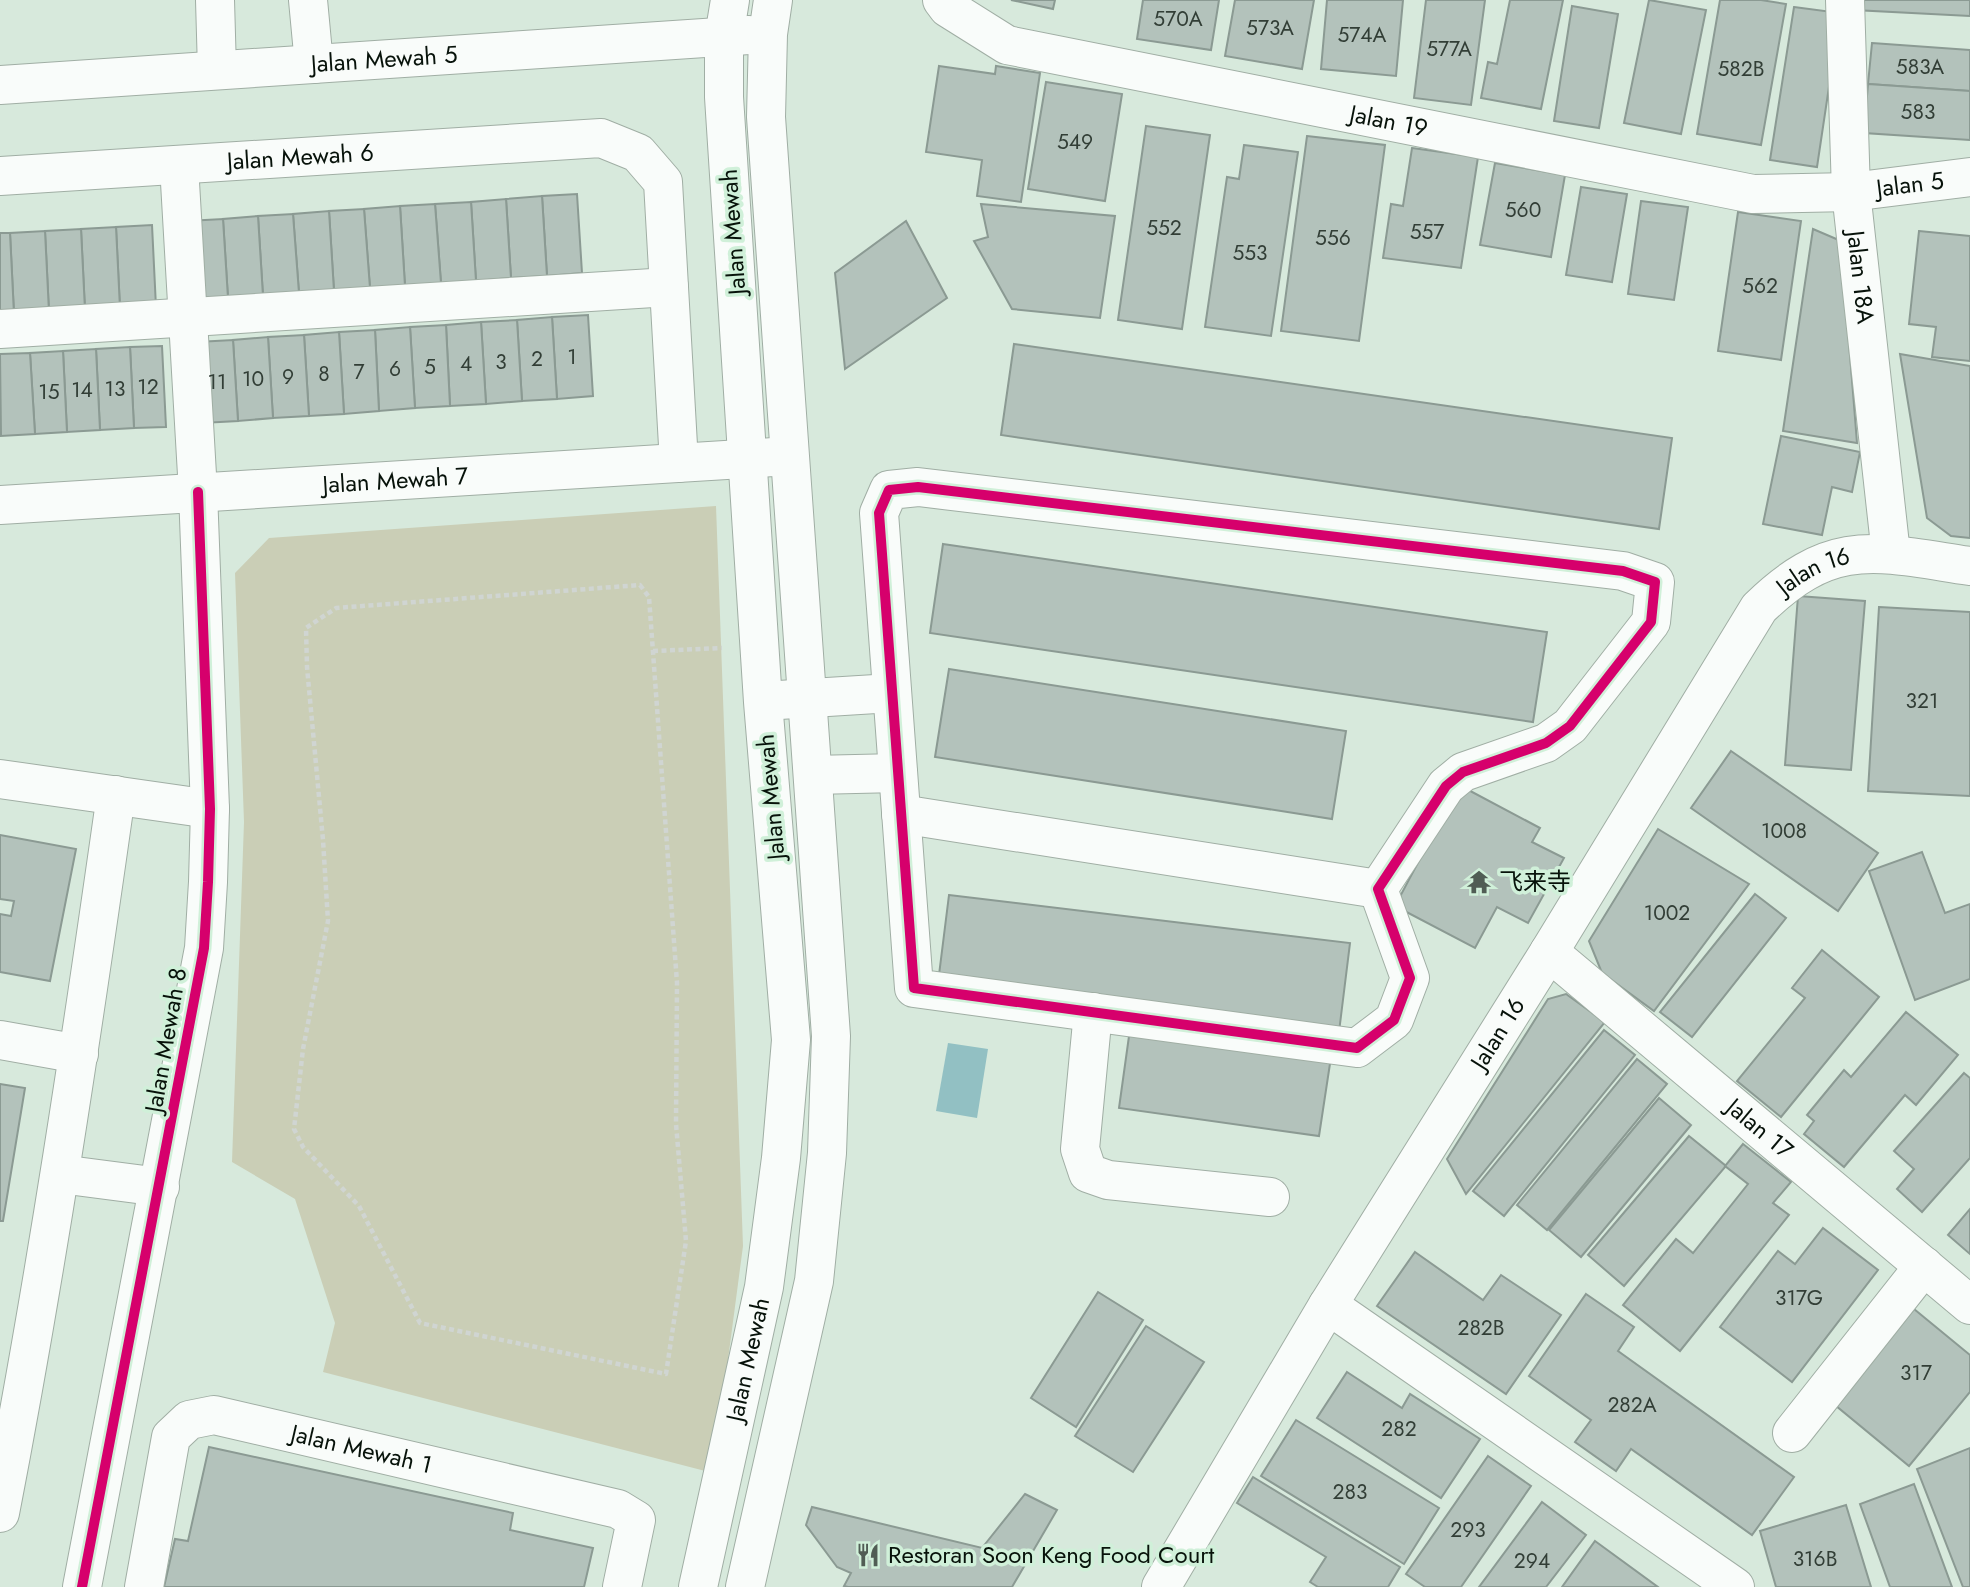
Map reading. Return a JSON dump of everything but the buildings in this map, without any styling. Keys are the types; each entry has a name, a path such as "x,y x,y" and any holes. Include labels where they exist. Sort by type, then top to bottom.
{"street":[{"path":"215,0 217,70"},
{"path":"308,0 314,64"},
{"name":"Jalan Mewah","path":"698,1587 764,1287 781,1158 792,1040 763,702 724,97 724,37 730,0"},
{"name":"Jalan 19","path":"942,0 948,8 1007,45 1753,194 1850,192"},
{"name":"Jalan 18A","path":"1845,0 1850,192 1891,554"},
{"name":"Jalan Mewah 5","path":"0,85 724,37 771,17"},
{"name":"Jalan Mewah","path":"745,1587 814,1281 827,1153 831,1036 766,117 771,17"},
{"name":"Jalan Mewah 6","path":"0,176 601,138 638,153 663,182 669,287"},
{"name":"Jalan Mewah 8","path":"82,1587 204,947 210,808 198,492 179,165"},
{"name":"Jalan 5","path":"1850,192 1970,177"},
{"path":"0,329 669,287 679,463"},
{"name":"Jalan Mewah 7","path":"0,505 790,456"},
{"path":"918,487 1595,567 1623,571 1655,582 1651,622 1570,726 1546,743 1463,772 1446,786 1378,889 1410,978 1394,1020 1357,1048 914,988 879,513 889,490 918,487"},
{"name":"Jalan 16","path":"1161,1587 1328,1305 1549,952 1759,608 1780,588 1806,570 1833,558 1856,554 1891,554 1970,566"},
{"path":"763,702 892,693"},
{"path":"813,775 898,773"},
{"path":"0,779 210,808"},
{"path":"0,1513 31,1350 60,1174 116,795"},
{"path":"901,814 1378,889"},
{"name":"Jalan 17","path":"1549,952 1970,1305"},
{"path":"1093,1012 1080,1149 1088,1173 1108,1180 1270,1197"},
{"path":"0,1040 79,1054"},
{"path":"60,1174 160,1187"},
{"path":"1792,1433 1924,1266"},
{"path":"1328,1305 1735,1587"},
{"name":"Jalan Mewah 1","path":"144,1587 171,1437 189,1420 214,1415 618,1509 636,1520 622,1587"}],"path":[{"path":"640,585 649,597 653,651 677,983 676,1124 686,1241 666,1374 420,1323 359,1206 303,1147 294,1129 303,1049 328,921 306,628 336,608 640,585"},
{"path":"653,651 732,648"}],"green space":[{"path":"716,506 743,1246 713,1473 323,1372 335,1323 295,1199 232,1162 244,822 235,573 269,538"}],"water":[{"path":"948,1043 988,1049 977,1118 936,1111"}],"cycle path":[{"path":"918,487 1623,571 1655,582 1651,622 1570,726 1546,743 1463,772 1446,786 1378,889 1410,978 1394,1020 1357,1048 914,988 879,513 889,490 918,487"},
{"path":"82,1587 204,948 210,809 198,492"}],"place":[{"name":"飞来寺","path":"1479,882"},
{"name":"Restoran Soon Keng Food Court","path":"868,1555"}]}
